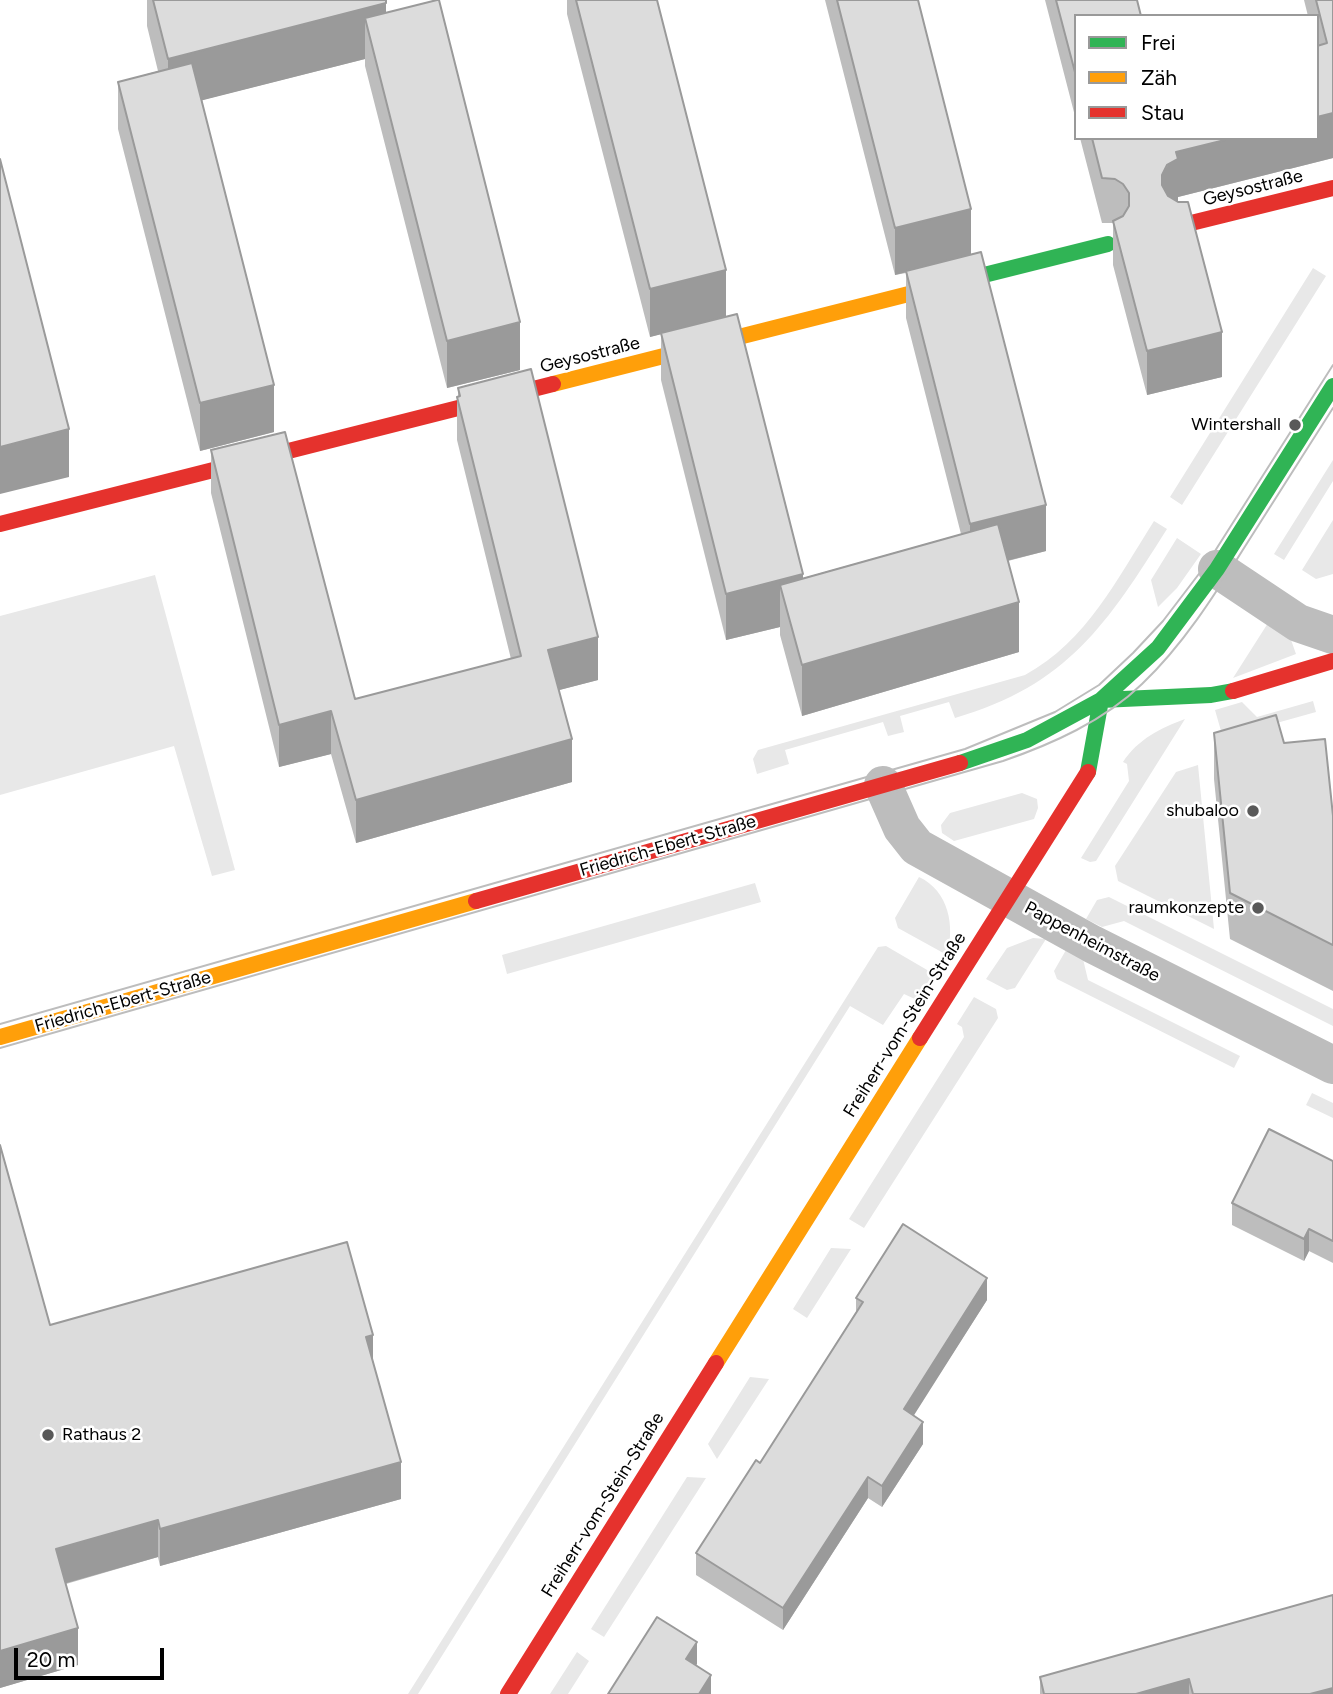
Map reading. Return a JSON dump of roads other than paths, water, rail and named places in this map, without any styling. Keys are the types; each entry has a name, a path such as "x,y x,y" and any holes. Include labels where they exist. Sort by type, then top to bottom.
{"street":[{"name":"Geysostraße","path":"1183,225 1333,187"},
{"name":"Geysostraße","path":"0,524 1108,244"},
{"path":"1101,700 1158,648 1217,569 1333,386"},
{"path":"1217,569 1298,623 1333,635"},
{"name":"Friedrich-Ebert-Straße","path":"0,1037 883,785 1027,740 1101,700 1231,691 1333,662"},
{"name":"Freiherr-vom-Stein-Straße","path":"508,1694 1089,770 1101,700"},
{"name":"Pappenheimstraße","path":"883,785 902,828 916,847 1092,944 1333,1065"}],"tram line":[{"path":"0,1024 965,749 1055,712 1099,685 1163,621 1208,562 1333,365"},
{"path":"0,1048 1003,761 1077,730 1127,697 1171,653 1221,584 1333,408"}],"place":[{"name":"Wintershall","path":"1295,425"},
{"name":"shubaloo","path":"1253,811"},
{"name":"raumkonzepte","path":"1258,908"},
{"name":"Rathaus 2","path":"48,1435"}]}
